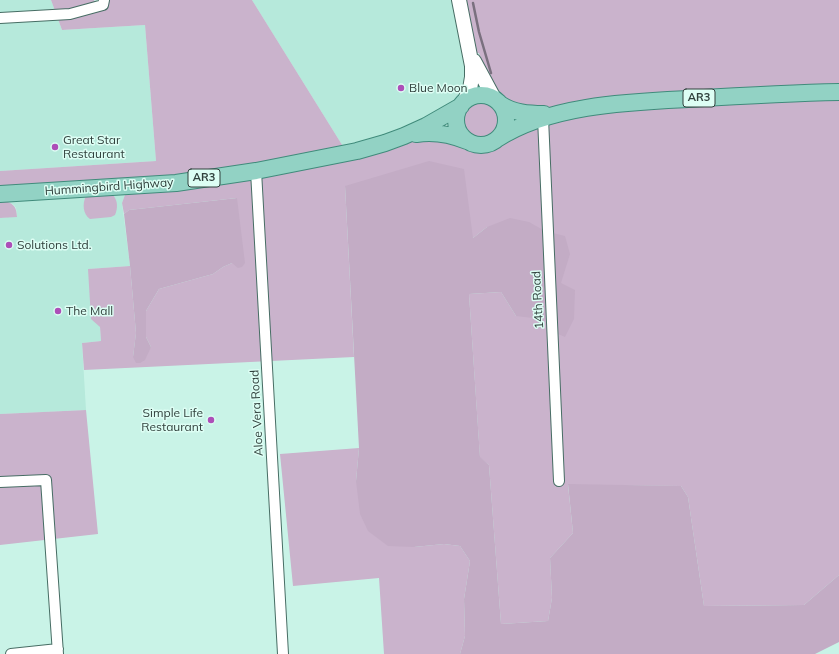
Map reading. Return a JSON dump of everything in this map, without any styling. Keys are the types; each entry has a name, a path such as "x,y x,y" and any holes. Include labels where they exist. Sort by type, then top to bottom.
{"main road":[{"path":"459,0 469,50 472,78 470,89 457,113 456,121 461,136 474,144 482,145 497,139 505,126 506,118 504,111 482,77 469,50"},
{"name":"AR3","path":"497,139 519,127 543,118 602,106 653,101 751,95 839,92"},
{"path":"462,104 471,98 479,96 487,96 497,102"},
{"name":"AR3","path":"497,102 516,112 526,114 559,114"},
{"name":"Hummingbird Highway","path":"0,194 176,183 357,151 404,136 431,123 462,104"},
{"name":"Hummingbird Highway","path":"404,136 434,132 454,136 467,141"}],"street":[{"path":"0,18 70,14 104,3"},
{"name":"14th Road","path":"543,118 559,481"},
{"name":"Aloe Vera Road","path":"256,170 283,654"},
{"path":"0,482 46,480 58,652 11,654"}],"shaded area":[{"path":"0,0 51,0 62,30 145,25 156,161 0,171"},
{"path":"51,0 94,0 96,4 102,0 252,0 344,148 198,174 0,189 0,171 156,161 145,25 62,30"},
{"path":"252,0 455,0 470,68 462,94 455,101 422,124 344,148"},
{"path":"455,0 839,0 839,83 672,94 534,111 500,97 484,68 479,53 467,56"},
{"path":"839,94 839,575 804,605 704,606 688,497 681,486 568,485 573,533 550,558 552,598 548,621 501,624 489,465 480,458 469,294 501,292 516,316 561,283 487,227 473,238 345,186 354,357 84,370 82,343 101,341 100,327 91,319 88,269 130,266 136,333 133,357 151,347 146,337 146,311 159,289 213,274 232,263 237,198 129,210 124,214 122,203 126,192 416,139 456,143 467,150 476,153 483,152 498,147 528,128 602,112"},
{"path":"484,102 493,107 497,113 497,127 493,133 484,138 476,138 467,133 463,127 462,116 467,107 473,103"},
{"path":"429,161 464,169 473,238 487,227 510,218 529,222 545,231 565,236 570,254 561,283 575,290 574,319 565,337 551,331 549,320 516,316 501,292 469,294 480,457 489,465 501,624 548,621 552,598 550,558 573,533 568,484 681,486 688,497 704,606 804,605 839,575 839,642 815,654 460,654 465,636 464,599 470,561 460,546 444,544 414,547 388,546 368,531 360,514 356,481 359,448 345,186"},
{"path":"126,192 122,203 130,266 89,269 100,327 101,341 82,343 86,410 0,414 0,218 17,216 14,205 6,201 113,195"},
{"path":"113,195 117,205 115,215 111,217 90,219 88,217 84,209 86,196"},
{"path":"237,198 245,263 242,267 238,268 232,263 213,274 159,289 146,311 146,337 151,347 145,360 140,363 136,363 133,357 136,333 124,214 129,210"},
{"path":"6,201 14,207 17,217 0,218 0,202"},
{"path":"86,410 98,534 0,545 0,414"},
{"path":"359,448 356,481 414,547 444,544 460,546 470,561 464,599 465,636 460,654 384,654 379,578 293,586 280,454"}],"waterway":[{"path":"473,3 479,32 491,73"}],"place":[{"name":"Blue Moon","path":"401,88"},
{"name":"Great Star Restaurant","path":"55,147"},
{"name":"Solutions Ltd.","path":"9,245"},
{"name":"The Mall","path":"58,311"},
{"name":"Simple Life Restaurant","path":"211,420"}]}
